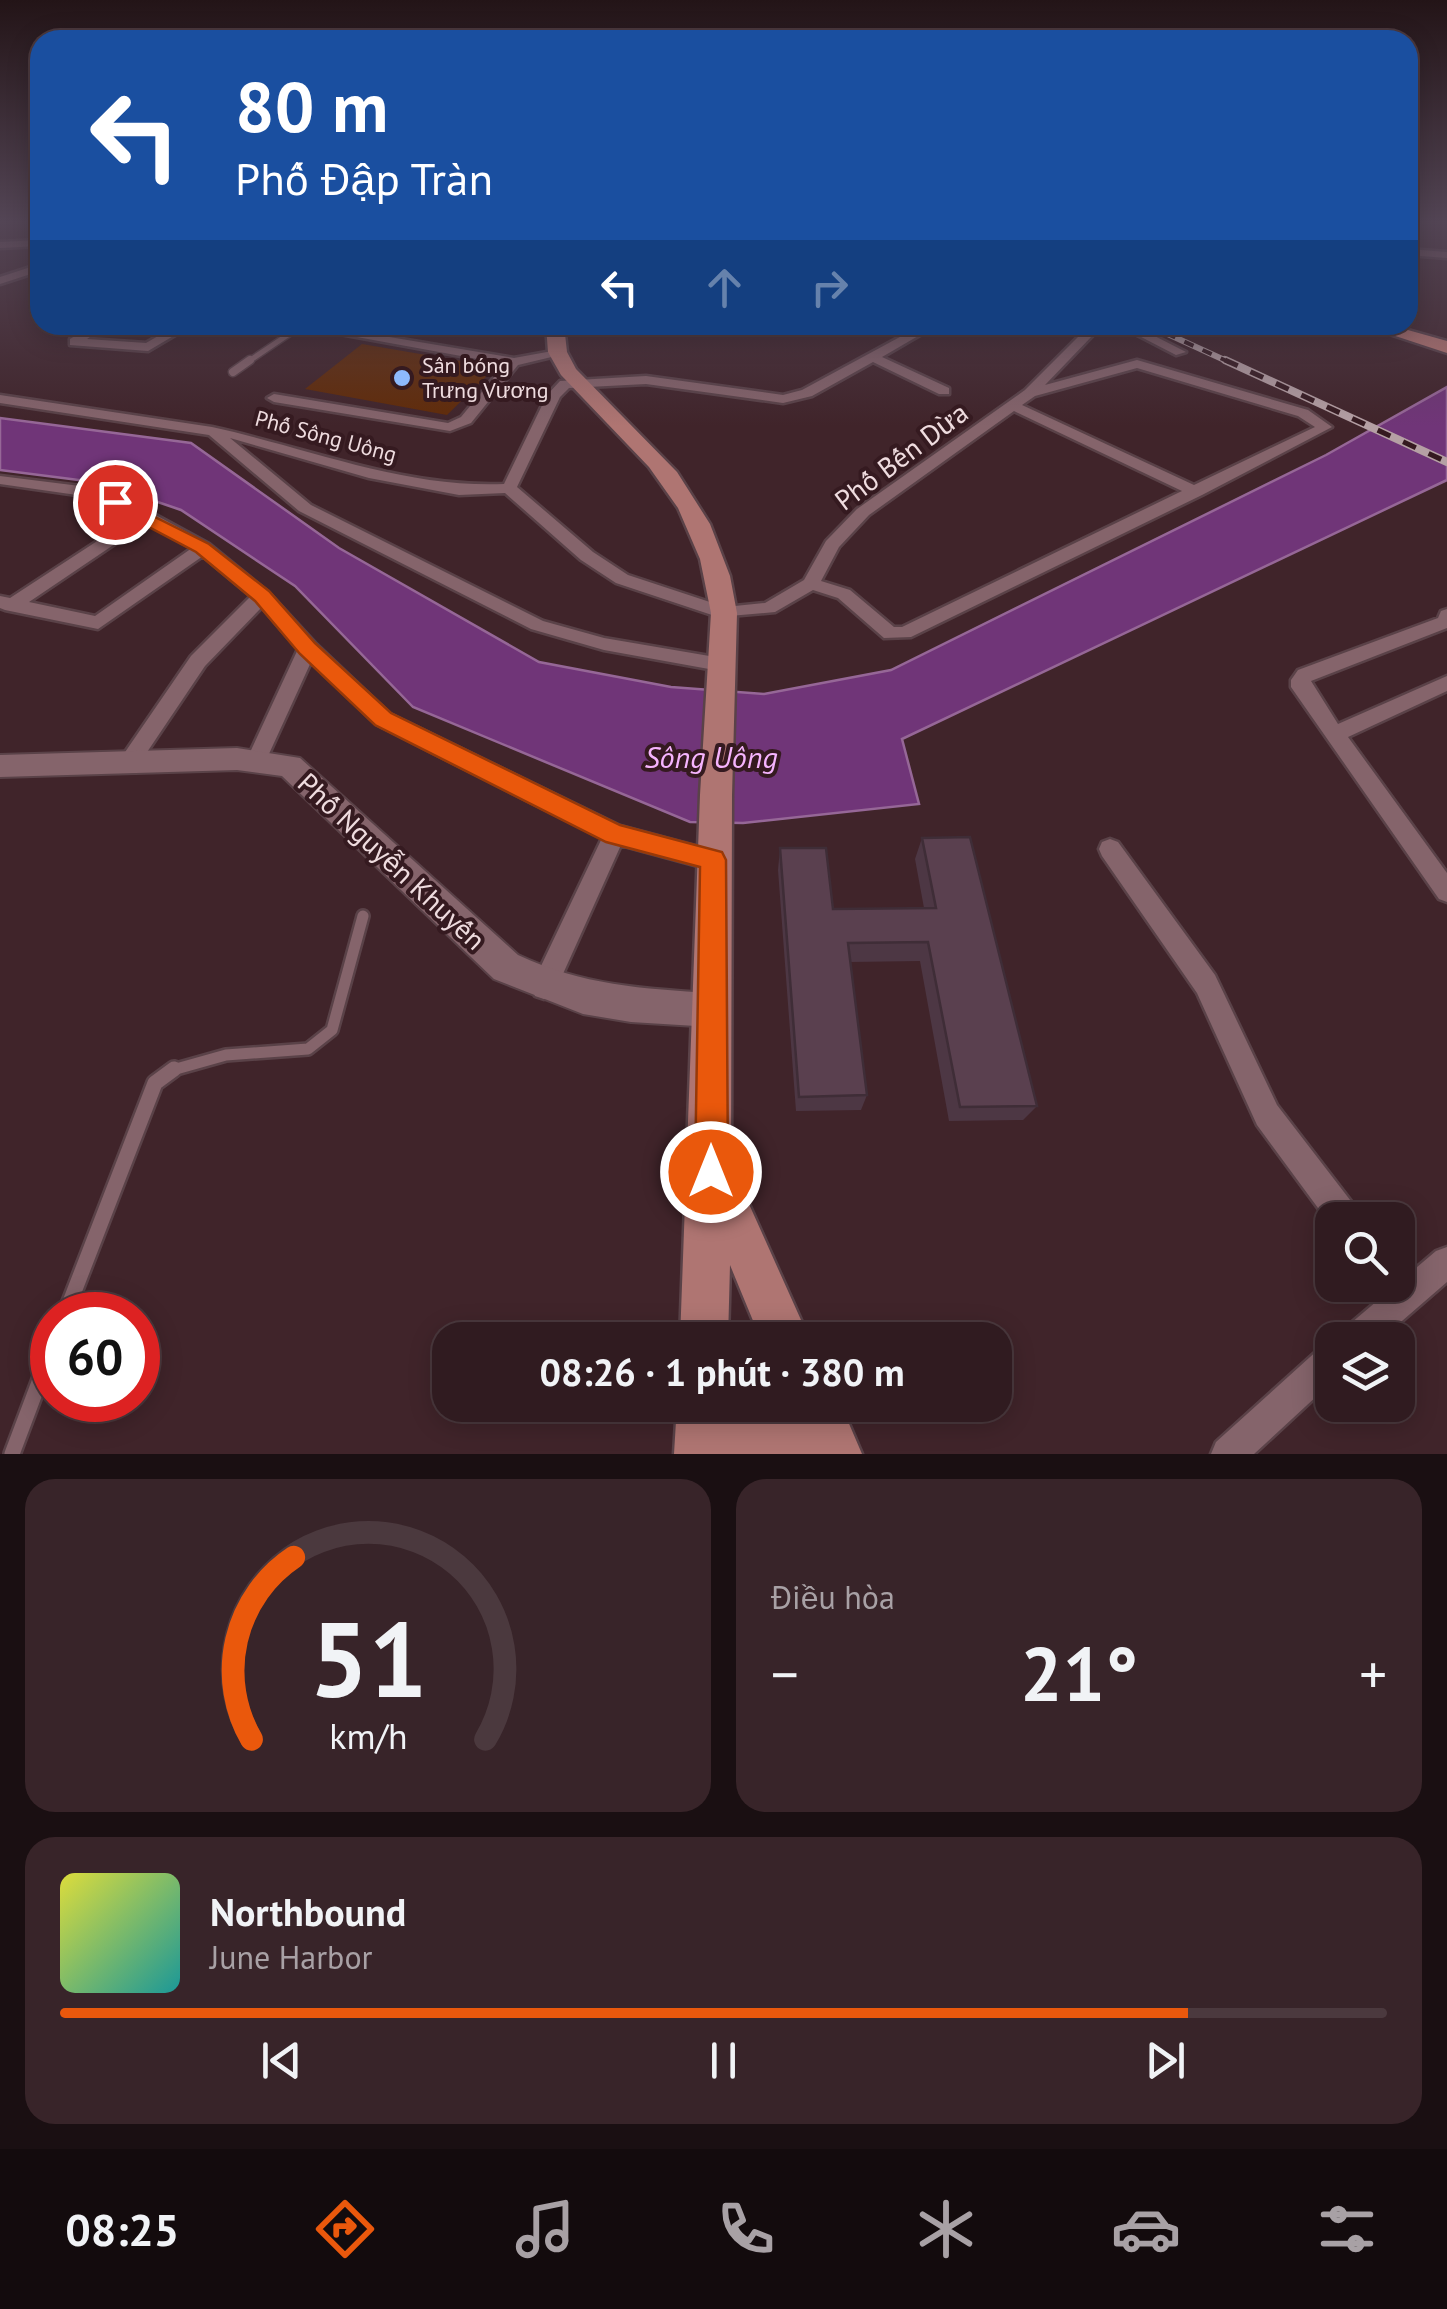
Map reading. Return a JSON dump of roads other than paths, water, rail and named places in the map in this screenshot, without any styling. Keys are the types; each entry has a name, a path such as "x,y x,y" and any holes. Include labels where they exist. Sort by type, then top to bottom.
{"highway":[{"path":"1418,327 1447,336"},
{"path":"1405,335 1447,347"}],"main road":[{"path":"556,335 558,354 578,381 650,453 685,499 720,579 724,613 713,841 711,1172 705,1322"},
{"path":"711,1172 778,1322"},
{"path":"700,1454 701,1422"},
{"path":"822,1422 836,1454"},
{"path":"719,1454 756,1437 786,1437 823,1454"}],"street":[{"path":"86,335 74,342 148,347 169,335"},
{"path":"357,335 514,362 558,354"},
{"path":"509,488 554,394 564,384 646,380 782,399 806,393 914,335"},
{"path":"1030,392 1087,335"},
{"path":"1145,335 1180,352"},
{"path":"874,358 944,391"},
{"path":"274,398 450,427 466,420 514,362"},
{"path":"811,584 844,594 883,630 898,635 1325,427 1302,413 1137,364 1030,392"},
{"name":"Phố Bến Dừa","path":"509,488 613,574 724,613 769,608 811,584 845,528 1030,392"},
{"name":"Phố Sông Uông","path":"0,400 241,436 369,474 459,490 509,488"},
{"path":"1012,405 1197,492"},
{"path":"212,431 305,508 537,625 720,670"},
{"path":"0,480 80,491 146,516 203,548 262,596 308,648 383,719 614,834 713,841"},
{"path":"5,604 146,516"},
{"path":"5,604 93,624 103,622 203,548"},
{"path":"128,764 198,661 262,596"},
{"path":"1447,620 1305,675 1301,687 1447,892"},
{"path":"256,761 308,648"},
{"path":"1336,734 1447,684"},
{"name":"Phố Nguyễn Khuyến","path":"0,766 256,761 290,766 506,967 544,987 596,1003 712,1010"},
{"path":"544,987 614,834"},
{"path":"1110,848 1206,984 1267,1114 1333,1202"},
{"path":"1415,1282 1447,1262"},
{"path":"1372,1322 1391,1302"},
{"path":"1228,1454 1315,1375"}],"lane":[{"path":"232,372 285,335"},
{"path":"75,1292 155,1083 163,1072 183,1061 308,1049 325,1040 332,1030 364,916"},
{"path":"12,1454 30,1406"}],"water":[{"name":"Sông Uông","path":"1447,387 1447,480 902,739 919,804 743,823 690,822 413,707 295,586 181,510 102,483 0,470 0,418 191,443 339,548 539,662 671,687 764,694 891,670 1326,455"}],"railway":[{"path":"1170,335 1231,363"},
{"path":"1225,360 1447,462"}],"place":[{"name":"Sân bóng Trưng Vương","path":"402,378"}]}
